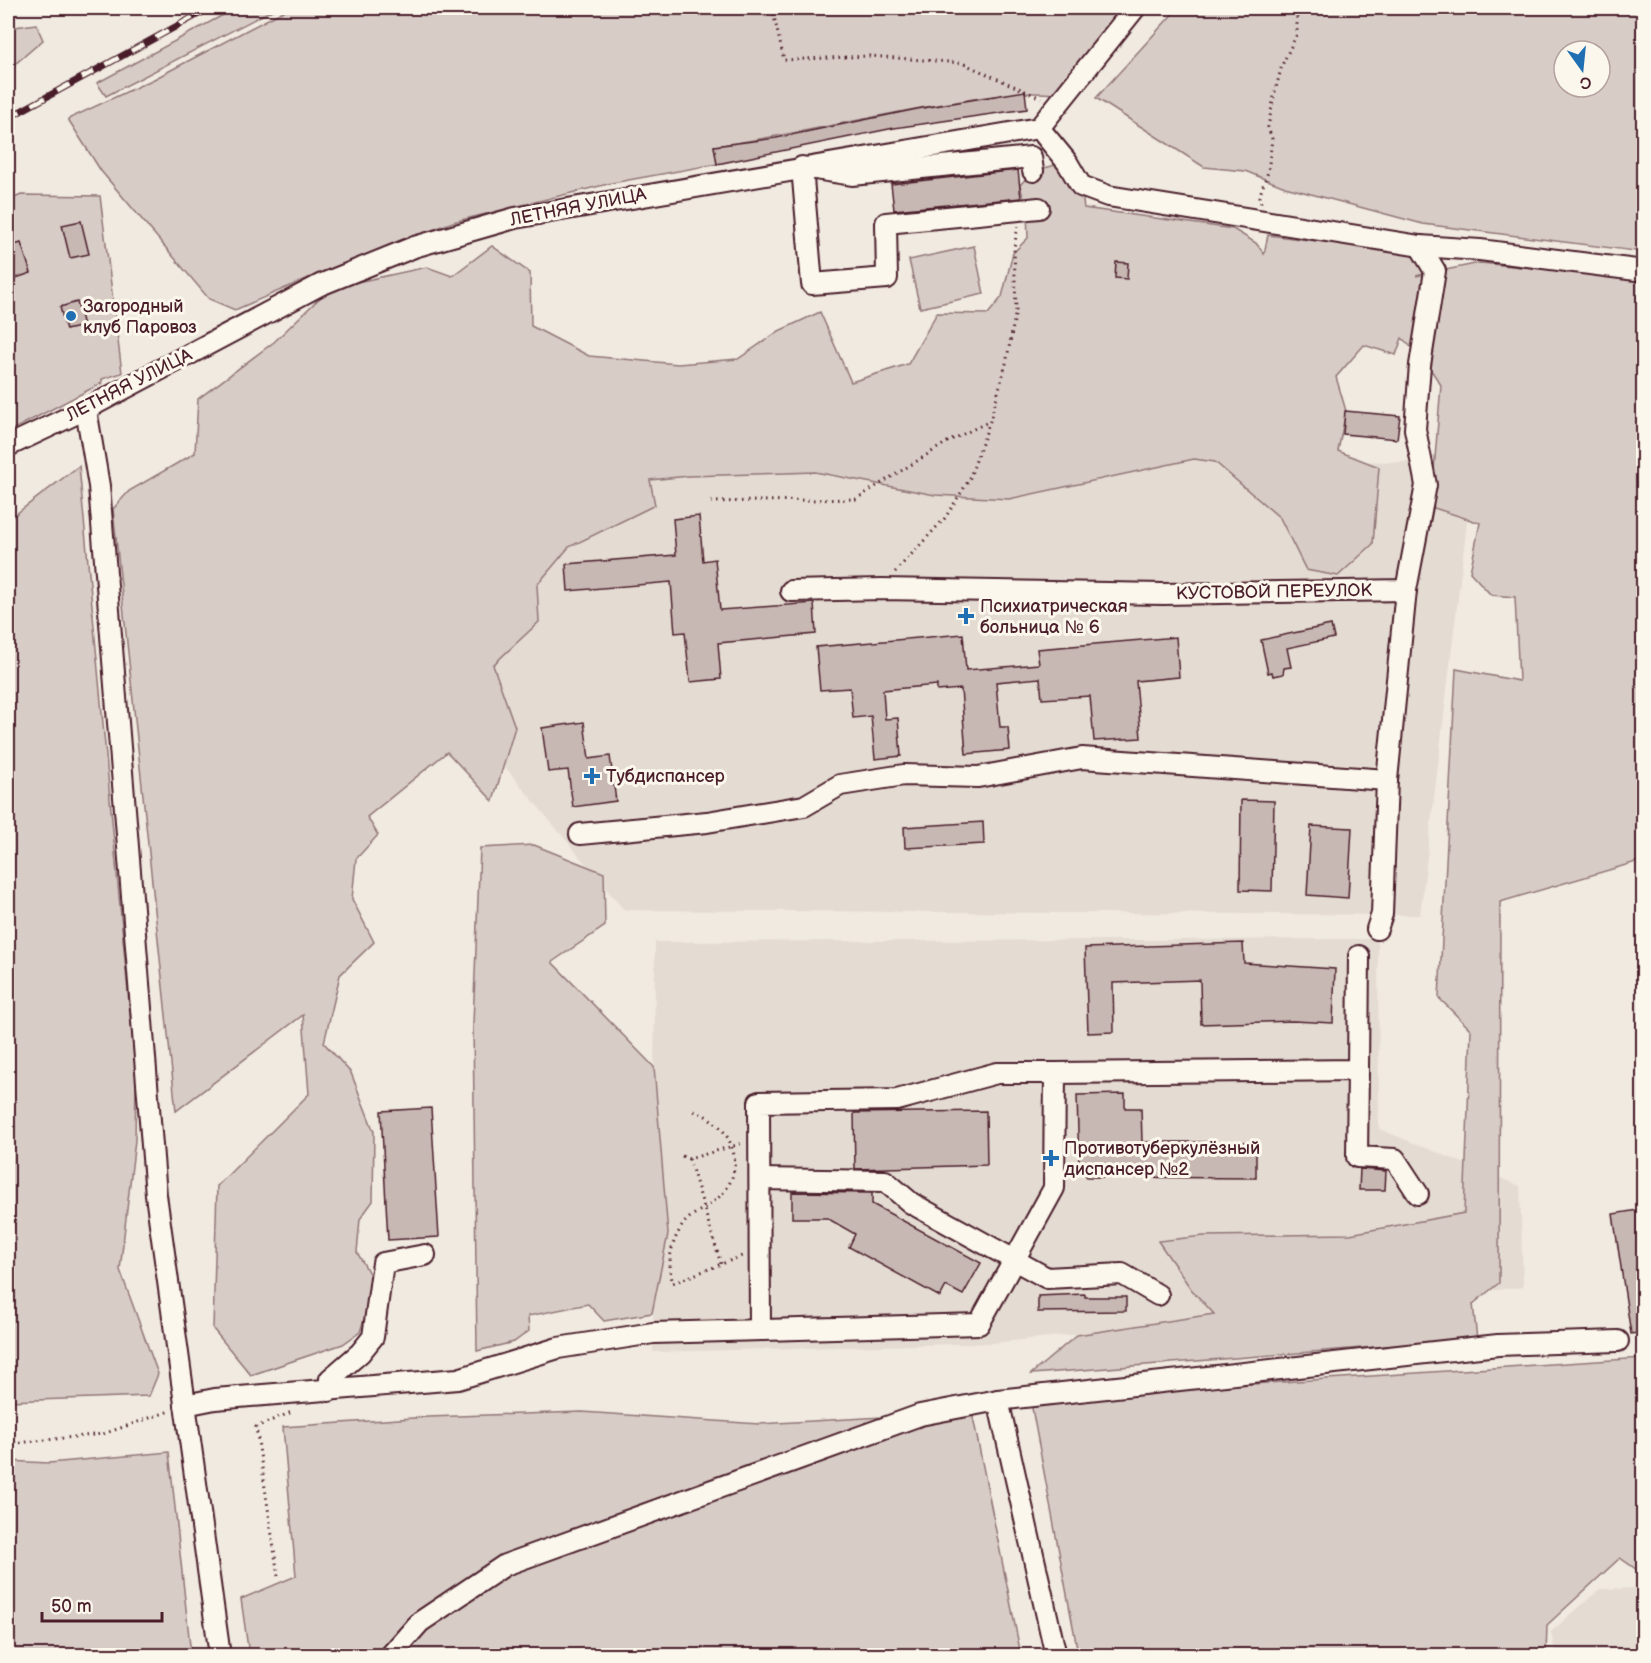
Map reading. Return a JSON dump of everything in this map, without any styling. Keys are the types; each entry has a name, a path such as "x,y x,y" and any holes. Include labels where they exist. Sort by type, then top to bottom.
{"street":[{"path":"1135,8 1039,128 1067,162 1081,186 1108,196 1265,223 1420,246 1480,250 1644,271"},
{"name":"ЛЕТНЯЯ УЛИЦА","path":"8,446 86,409 320,285 414,247 515,218 1039,128"},
{"path":"1034,171 1031,157 852,175 802,167 812,284 887,278 886,223 1039,208"},
{"path":"1377,929 1382,914 1387,780 1406,590 1426,485 1415,429 1420,365 1435,271 1420,246"},
{"path":"86,409 99,486 156,1195 220,1656"},
{"name":"КУСТОВОЙ ПЕРЕУЛОК","path":"791,591 882,589 1162,594 1406,590"},
{"path":"580,834 707,822 804,806 840,785 904,776 978,777 1082,758 1387,780"},
{"path":"1359,956 1357,1157 1395,1159 1418,1194"},
{"path":"760,1330 759,1102 897,1100 996,1073 1358,1070"},
{"path":"186,1405 215,1399 458,1379 558,1347 653,1333 980,1324 1054,1188 1055,1073"},
{"path":"760,1179 885,1181 911,1203 1014,1262 1047,1278 1122,1274 1158,1295"},
{"path":"320,1391 330,1379 360,1353 373,1337 383,1263 425,1255"},
{"path":"390,1656 420,1622 506,1565 920,1415 998,1400 1498,1345 1618,1341"},
{"path":"998,1400 1056,1656"}],"path":[{"path":"772,8 784,60 870,56 962,63 1056,106"},
{"path":"1265,223 1259,197 1268,172 1272,139 1268,127 1282,65 1297,34 1297,13 1293,8"},
{"path":"882,589 909,555 945,518 969,480 990,421 1006,364 1016,310 1014,247 1017,238 1017,209"},
{"path":"711,502 856,499 950,441 990,421"},
{"path":"694,1111 709,1116 721,1126 732,1146 734,1160 730,1180 719,1198 683,1223 673,1243 670,1261 674,1283 760,1248"},
{"path":"682,1156 689,1159 759,1138"},
{"path":"689,1159 721,1264"},
{"path":"278,1576 256,1426 312,1404 320,1391"},
{"path":"8,1444 103,1434 186,1405"}],"shaded area":[{"path":"236,8 276,8 106,96 97,83"},
{"path":"289,8 1123,8 1056,94 1027,93 986,97 714,146 717,164 612,183 453,222 320,273 235,310 209,299 101,171 68,119 154,79"},
{"path":"1178,8 1643,8 1643,252 1423,224 1285,187 1245,171 1204,167 1096,98"},
{"path":"36,24 43,40 8,70 8,28"},
{"path":"1067,162 1081,186 1084,208 1233,229 1256,243 1264,254 1268,235 1406,252 1435,271 1416,276 1480,263 1643,278 1643,860 1500,902 1499,1283 1473,1304 1477,1339 1031,1374 1077,1335 1214,1314 1191,1289 1158,1241 1204,1236 1350,1234 1464,1213 1471,1030 1439,998 1456,669 1519,681 1515,597 1491,595 1470,572 1480,523 1431,507 1441,385 1425,361 1402,338 1396,355 1364,345 1336,377 1346,411 1338,451 1379,467 1373,544 1338,576 1306,570 1280,518 1215,462 1194,459 1009,499 935,495 815,472 689,476 650,480 655,505 569,547 537,585 539,622 493,665 515,727 493,801 447,752 367,817 378,835 356,859 352,899 374,942 340,975 324,1043 351,1073 374,1132 373,1201 360,1219 357,1252 375,1284 360,1332 343,1344 251,1375 213,1329 217,1186 309,1094 303,1015 176,1111 113,509 129,491 195,453 198,399 274,342 330,288 427,267 452,276 492,246 530,273 531,326 589,356 678,364 738,359 779,331 820,312 851,382 908,364 937,313 988,314 1002,297 1013,253 1028,238 1027,213 1020,185 1033,171"},
{"path":"21,195 100,196 122,373 102,379 102,383 8,432 8,201"},
{"path":"974,246 984,294 920,308 909,260"},
{"name":"Психиатрическая больница № 6","path":"477,448 650,480 689,476 815,472 935,495 1009,499 1194,459 1474,463 1420,915 624,910 477,733"},
{"path":"79,466 136,1078 135,1140 120,1270 158,1374 149,1396 8,1401 8,520"},
{"path":"534,845 604,873 605,926 552,962 654,1067 668,1234 652,1313 604,1321 588,1304 528,1316 529,1331 514,1342 477,1351 473,1024 480,848"},
{"name":"Противотуберкулёзный диспансер №2","path":"1378,939 1379,1129 1520,1186 1523,1287 993,1343 653,1352 655,942"},
{"path":"1643,1358 1643,1574 1620,1558 1547,1625 1546,1655 1082,1655 1078,1653 1031,1403 1100,1394"},
{"path":"582,1412 759,1424 972,1412 1021,1655 249,1655 241,1599 296,1576 283,1427 428,1417"},
{"path":"169,1452 191,1655 8,1655 8,1461 49,1463"},
{"path":"1643,1588 1643,1655 1556,1655 1551,1632 1600,1589"}],"building":[{"path":"1025,91 1027,109 894,128 717,164 714,146 776,138 917,109"},
{"path":"1018,170 1021,198 894,210 891,184"},
{"path":"81,221 89,254 70,258 62,225"},
{"path":"21,243 31,273 13,279 8,263 8,247"},
{"path":"1116,262 1128,263 1127,279 1115,278"},
{"name":"Загородный клуб Паровоз","path":"77,302 83,326 66,330 60,307"},
{"path":"1345,411 1400,416 1397,439 1343,434"},
{"path":"699,516 703,561 715,559 720,610 814,603 816,634 718,643 721,679 690,682 685,632 675,633 671,582 568,591 566,564 676,555 673,519"},
{"path":"1331,625 1334,638 1287,648 1291,667 1284,668 1283,674 1273,676 1272,672 1268,673 1261,640"},
{"path":"963,634 966,670 1039,664 1037,649 1176,637 1179,677 1136,681 1141,738 1094,741 1090,696 1042,699 1040,678 996,682 1000,727 1008,727 1010,750 966,754 961,689 937,691 937,685 883,690 885,719 898,718 901,756 875,759 871,716 853,718 850,688 820,690 816,647"},
{"path":"584,722 589,759 610,756 616,801 573,807 568,770 548,772 542,728"},
{"path":"1241,800 1274,801 1272,891 1240,890"},
{"path":"983,822 984,844 905,848 904,827"},
{"path":"1311,826 1352,828 1348,898 1307,895"},
{"path":"1243,943 1244,963 1335,969 1333,1023 1293,1021 1201,1024 1200,980 1113,983 1114,1032 1088,1033 1085,948"},
{"path":"1125,1094 1125,1108 1141,1108 1142,1142 1256,1142 1256,1178 1087,1177 1079,1166 1077,1095"},
{"path":"431,1108 439,1237 388,1240 381,1111"},
{"path":"986,1111 987,1165 855,1169 854,1113"},
{"path":"1360,1169 1386,1171 1385,1190 1359,1190"},
{"path":"792,1192 872,1193 872,1204 981,1263 963,1295 946,1286 940,1297 849,1247 855,1234 827,1218 792,1218"},
{"path":"1644,1209 1644,1332 1631,1334 1613,1214"},
{"path":"1085,1294 1085,1297 1126,1297 1126,1311 1038,1312 1038,1296"}],"railway":[{"path":"8,118 210,8"}],"place":[{"name":"Загородный клуб Паровоз","path":"71,316"},
{"name":"Психиатрическая больница № 6","path":"966,616"},
{"name":"Тубдиспансер","path":"592,776"},
{"name":"Противотуберкулёзный диспансер №2","path":"1051,1158"}]}
